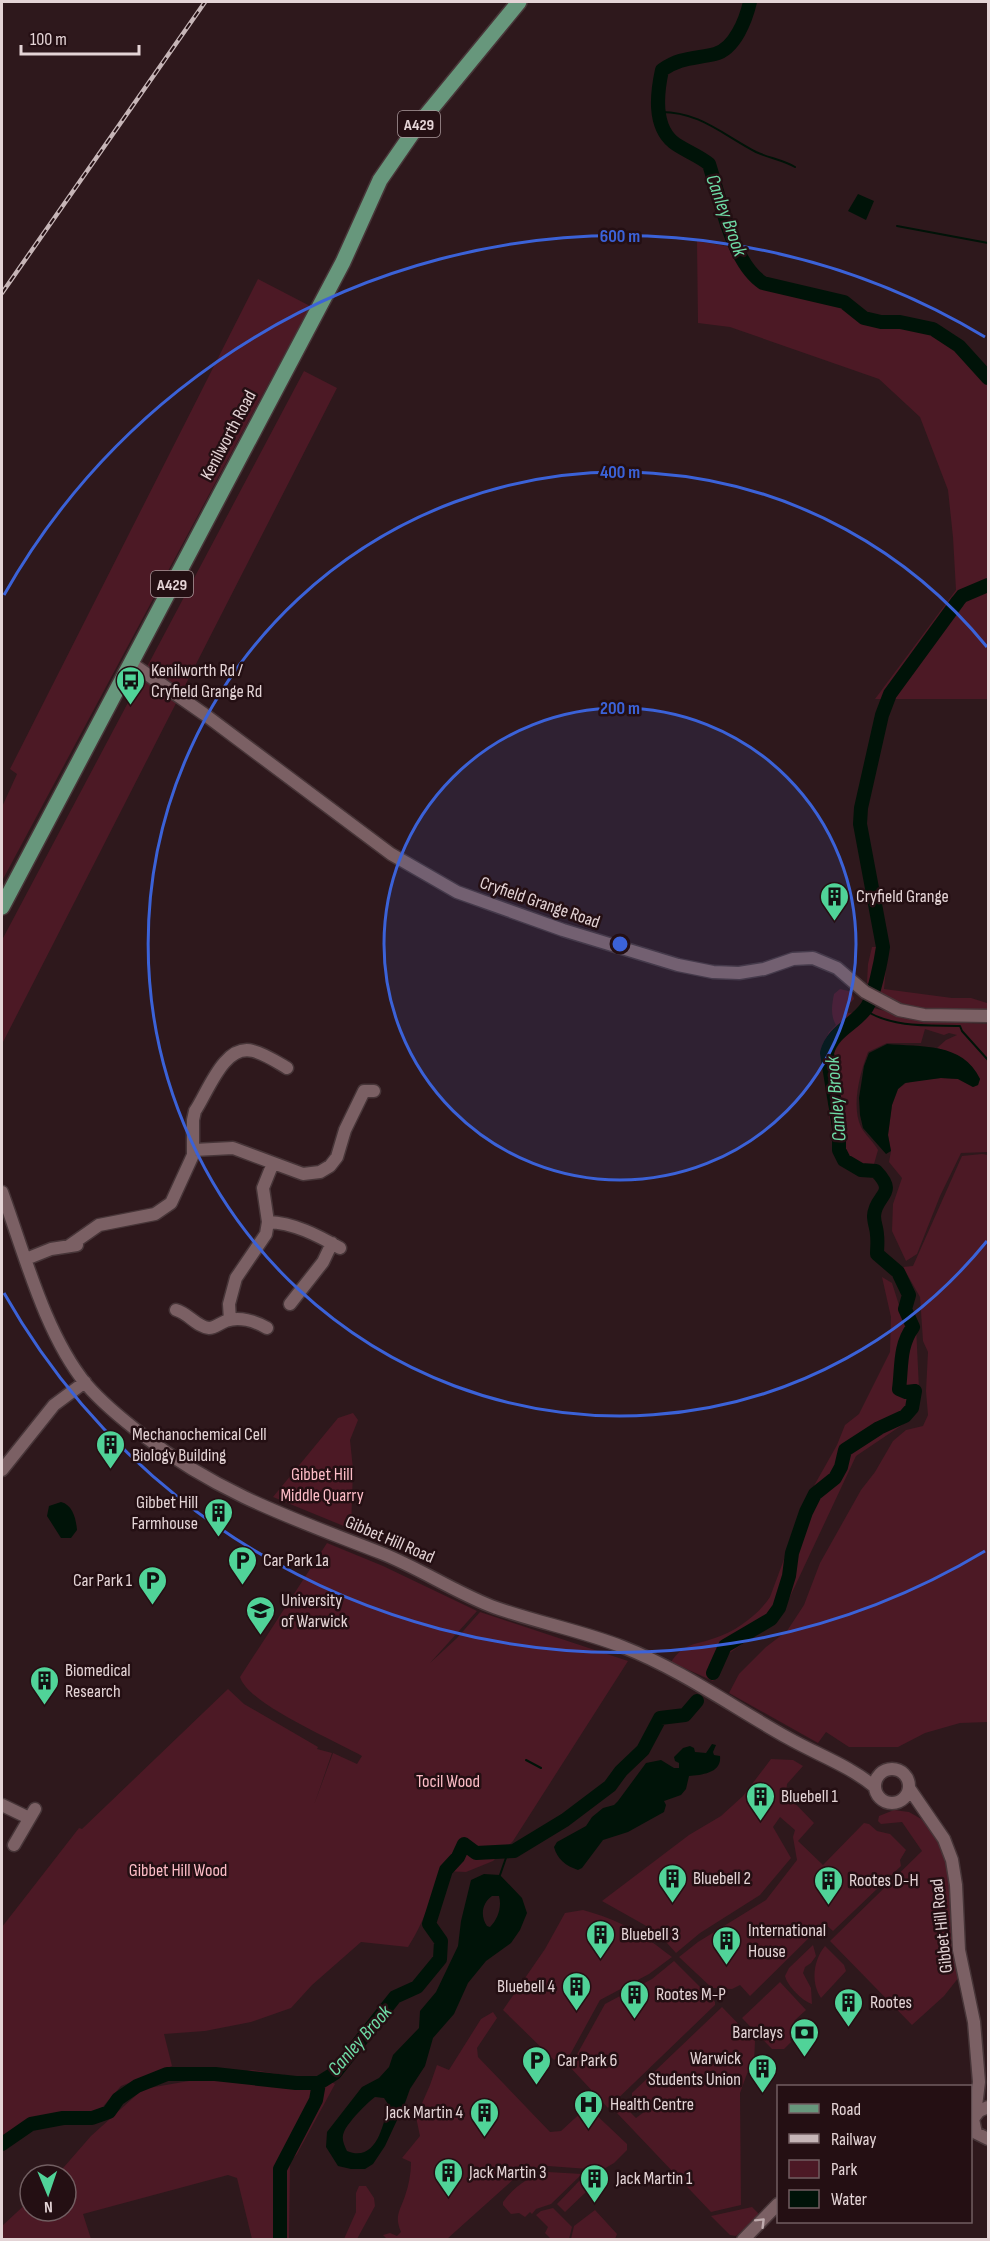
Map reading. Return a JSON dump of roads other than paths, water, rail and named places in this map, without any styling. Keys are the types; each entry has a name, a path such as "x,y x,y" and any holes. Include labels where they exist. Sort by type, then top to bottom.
{"main road":[{"name":"Kenilworth Road","path":"2,907 343,262 380,180 418,125 519,2"}],"street":[{"name":"Cryfield Grange Road","path":"131,663 204,714 391,854 458,892 563,930 663,962 699,970 739,974 764,969 792,959 817,959 837,968 865,992 899,1010 913,1014 988,1016"},
{"path":"26,1259 42,1252 69,1246 92,1228 142,1218 164,1209 175,1196 194,1150 195,1112 223,1064 231,1055 242,1050 253,1051 287,1068"},
{"path":"194,1150 233,1148 308,1175 320,1172 330,1166 340,1151 345,1130 365,1088"},
{"path":"230,1320 229,1304 236,1278 264,1237 268,1222 262,1192 273,1163"},
{"name":"Gibbet Hill Road","path":"2,1192 57,1337 69,1359 103,1402 193,1472 232,1493 411,1565 489,1605 595,1637 653,1660 791,1740 855,1771 875,1786"},
{"path":"268,1222 286,1224 336,1245 290,1304"},
{"path":"176,1310 186,1313 206,1328 230,1320 256,1322 267,1328"},
{"path":"2,1470 54,1405 85,1382"},
{"path":"898,1802 906,1797 909,1788 907,1778 897,1770 887,1770 878,1776 875,1786 877,1795 888,1803 898,1802 923,1810"},
{"name":"Gibbet Hill Road","path":"855,1771 882,1773"},
{"name":"Gibbet Hill Road","path":"909,1788 944,1839 952,1860 956,1885 959,1950 974,2022 980,2082 973,2120"},
{"path":"2,1805 32,1814 14,1845"},
{"name":"Gibbet Hill Road","path":"980,2082 988,2100"},
{"path":"988,2107 973,2120 976,2133 988,2139"},
{"path":"743,2240 777,2205"}],"water":[{"path":"858,194 874,201 866,220 848,211"},
{"path":"887,1044 952,1052 963,1058 980,1079 978,1085 973,1087 958,1079 941,1078 905,1083 898,1089 892,1105 888,1135 891,1151 886,1154 863,1128 859,1098 864,1066 869,1053"},
{"path":"61,1502 71,1509 75,1517 77,1530 71,1538 61,1538 47,1516 49,1506"},
{"path":"712,1744 716,1745 714,1755 720,1756 718,1766 710,1772 689,1776 686,1789 681,1795 664,1801 666,1805 664,1812 628,1832 603,1840 578,1870 560,1858 554,1847 557,1842 586,1826 592,1817 603,1808 614,1805 646,1763 661,1760 674,1768 679,1768 679,1763 674,1757 683,1748 690,1746 695,1752 706,1753"},
{"path":"484,1874 500,1875 522,1898 527,1913 520,1930 511,1943 486,1961 468,1983 454,2014 433,2038 425,2066 410,2089 385,2146 373,2164 365,2169 338,2166 326,2147 327,2132 362,2087 379,2078 389,2067 393,2055 419,2028 420,2011 436,1992 458,1946 461,1921 471,1880","holes":["492,1896 499,1896 500,1909 490,1927 483,1918 483,1910 486,1902","375,2097 384,2098 388,2104 377,2140 365,2152 347,2151 343,2139 346,2128"]}],"waterway":[{"name":"Canley Brook","path":"750,2 746,17 734,40 722,51 681,61 662,70 658,98 659,118 667,135 677,145 709,164 728,229 743,261 752,274 763,283 844,302 864,318 933,329 959,346 988,378"},
{"path":"659,112 686,115 699,120 756,152 795,167"},
{"path":"897,226 988,243"},
{"name":"Canley Brook","path":"713,1673 725,1646 771,1619 779,1608 789,1576 792,1553 806,1512 815,1494 835,1478 841,1467 845,1450 879,1428 905,1416 912,1408 915,1391 906,1392 899,1389 903,1349 913,1327 905,1309 909,1295 898,1272 877,1254 874,1216 875,1209 886,1190 886,1185 876,1171 861,1170 844,1160 839,1150 839,1129 827,1053 839,1033 857,1019 870,1002 883,947 860,824 861,808 882,715 890,694 962,596 988,585"},
{"path":"868,1006 868,1012 890,1021 913,1025 960,1026 988,1060"},
{"name":"Canley Brook","path":"2,2144 31,2124 63,2118 92,2118 109,2112 118,2099 137,2086 167,2074 215,2074 296,2083 319,2083 335,2073 395,1997 417,1987 440,1959 441,1941 429,1924 446,1870 458,1857 464,1844 476,1853 514,1851 565,1820 610,1786 621,1771 643,1750 660,1718 685,1715 697,1701"},
{"path":"526,1760 541,1768"},
{"path":"500,1875 508,1852"},
{"path":"280,2240 280,2169 316,2100 319,2083"}],"railway":[{"path":"2,293 205,2"}],"place":[{"name":"Kenilworth Rd / Cryfield Grange Rd","path":"130,706"},
{"name":"Cryfield Grange","path":"835,922"},
{"name":"Mechanochemical Cell Biology Building","path":"111,1470"},
{"name":"Gibbet Hill Farmhouse","path":"219,1538"},
{"name":"Car Park 1a","path":"242,1586"},
{"name":"Car Park 1","path":"153,1606"},
{"name":"University of Warwick","path":"260,1636"},
{"name":"Biomedical Research","path":"44,1706"},
{"name":"Bluebell 1","path":"760,1822"},
{"name":"Bluebell 2","path":"672,1904"},
{"name":"Rootes D-H","path":"828,1906"},
{"name":"Bluebell 3","path":"600,1960"},
{"name":"International House","path":"727,1966"},
{"name":"Bluebell 4","path":"576,2012"},
{"name":"Rootes M-P","path":"635,2020"},
{"name":"Rootes","path":"849,2028"},
{"name":"Barclays","path":"804,2058"},
{"name":"Car Park 6","path":"536,2086"},
{"name":"Warwick Students Union","path":"762,2094"},
{"name":"Health Centre","path":"589,2130"},
{"name":"Jack Martin 4","path":"484,2138"},
{"name":"Jack Martin 3","path":"448,2198"},
{"name":"Jack Martin 1","path":"595,2204"}],"park label":[{"name":"Gibbet Hill Middle Quarry","path":"322,1484"},
{"name":"Tocil Wood","path":"448,1781"},
{"name":"Gibbet Hill Wood","path":"178,1870"}]}
